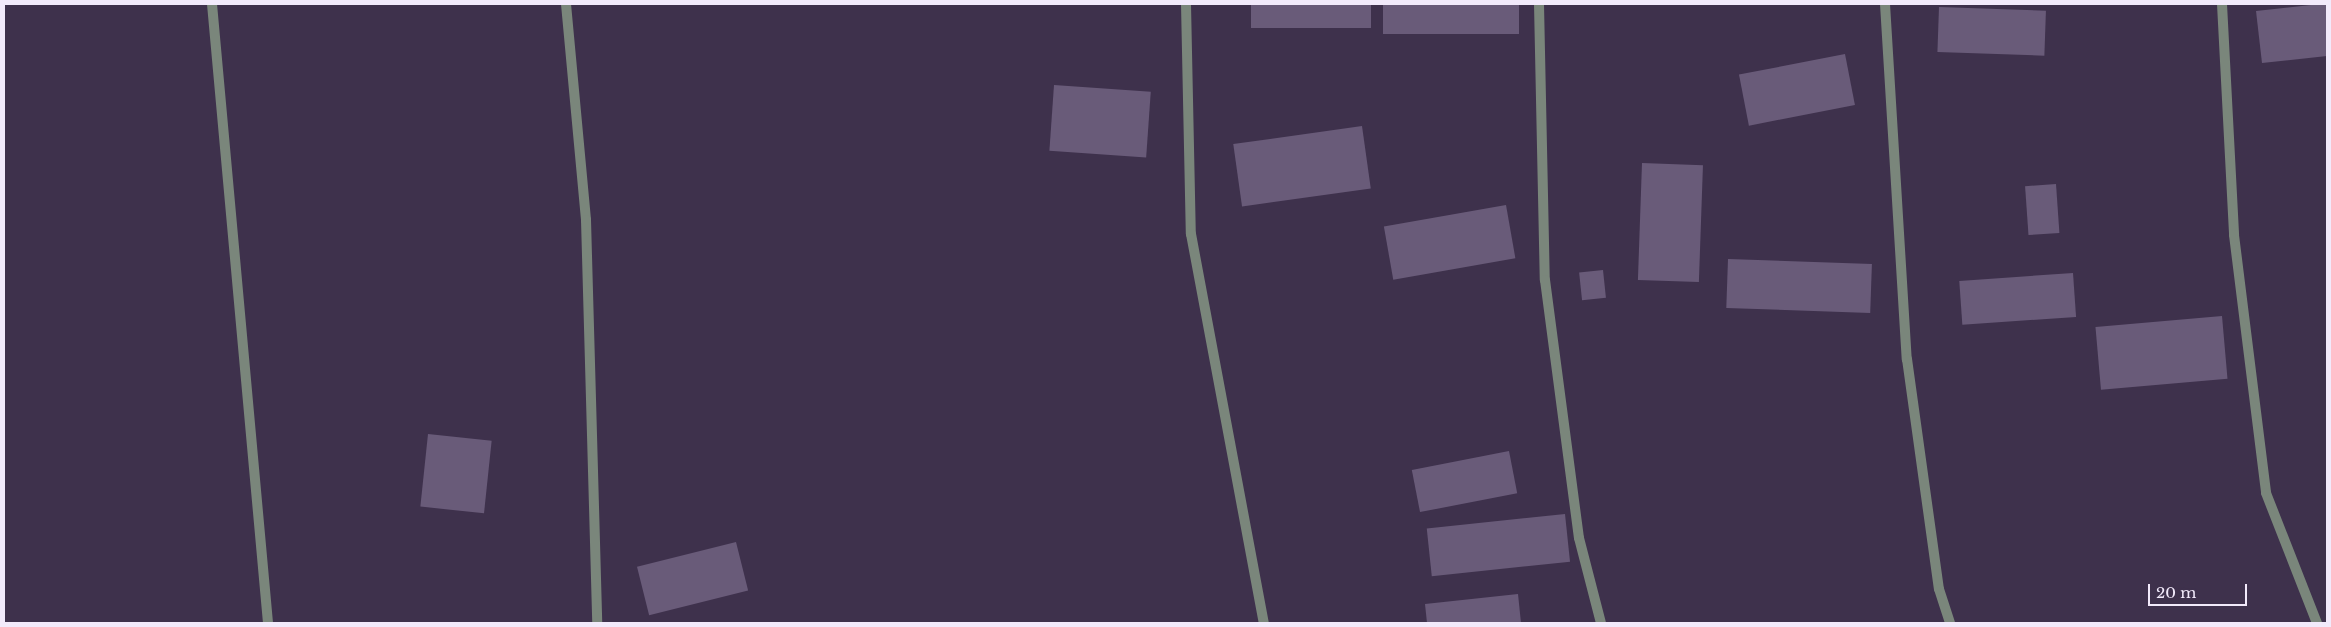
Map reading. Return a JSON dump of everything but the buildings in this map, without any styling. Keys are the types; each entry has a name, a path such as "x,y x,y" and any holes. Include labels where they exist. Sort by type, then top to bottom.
{"street":[{"path":"212,4 268,623"},
{"path":"566,4 586,220 596,623"},
{"path":"1186,4 1191,234 1264,623"},
{"path":"1539,4 1545,280 1579,538 1601,623"},
{"path":"1885,4 1907,359 1939,589 1950,623"},
{"path":"2222,4 2234,235 2266,493 2317,623"}]}
